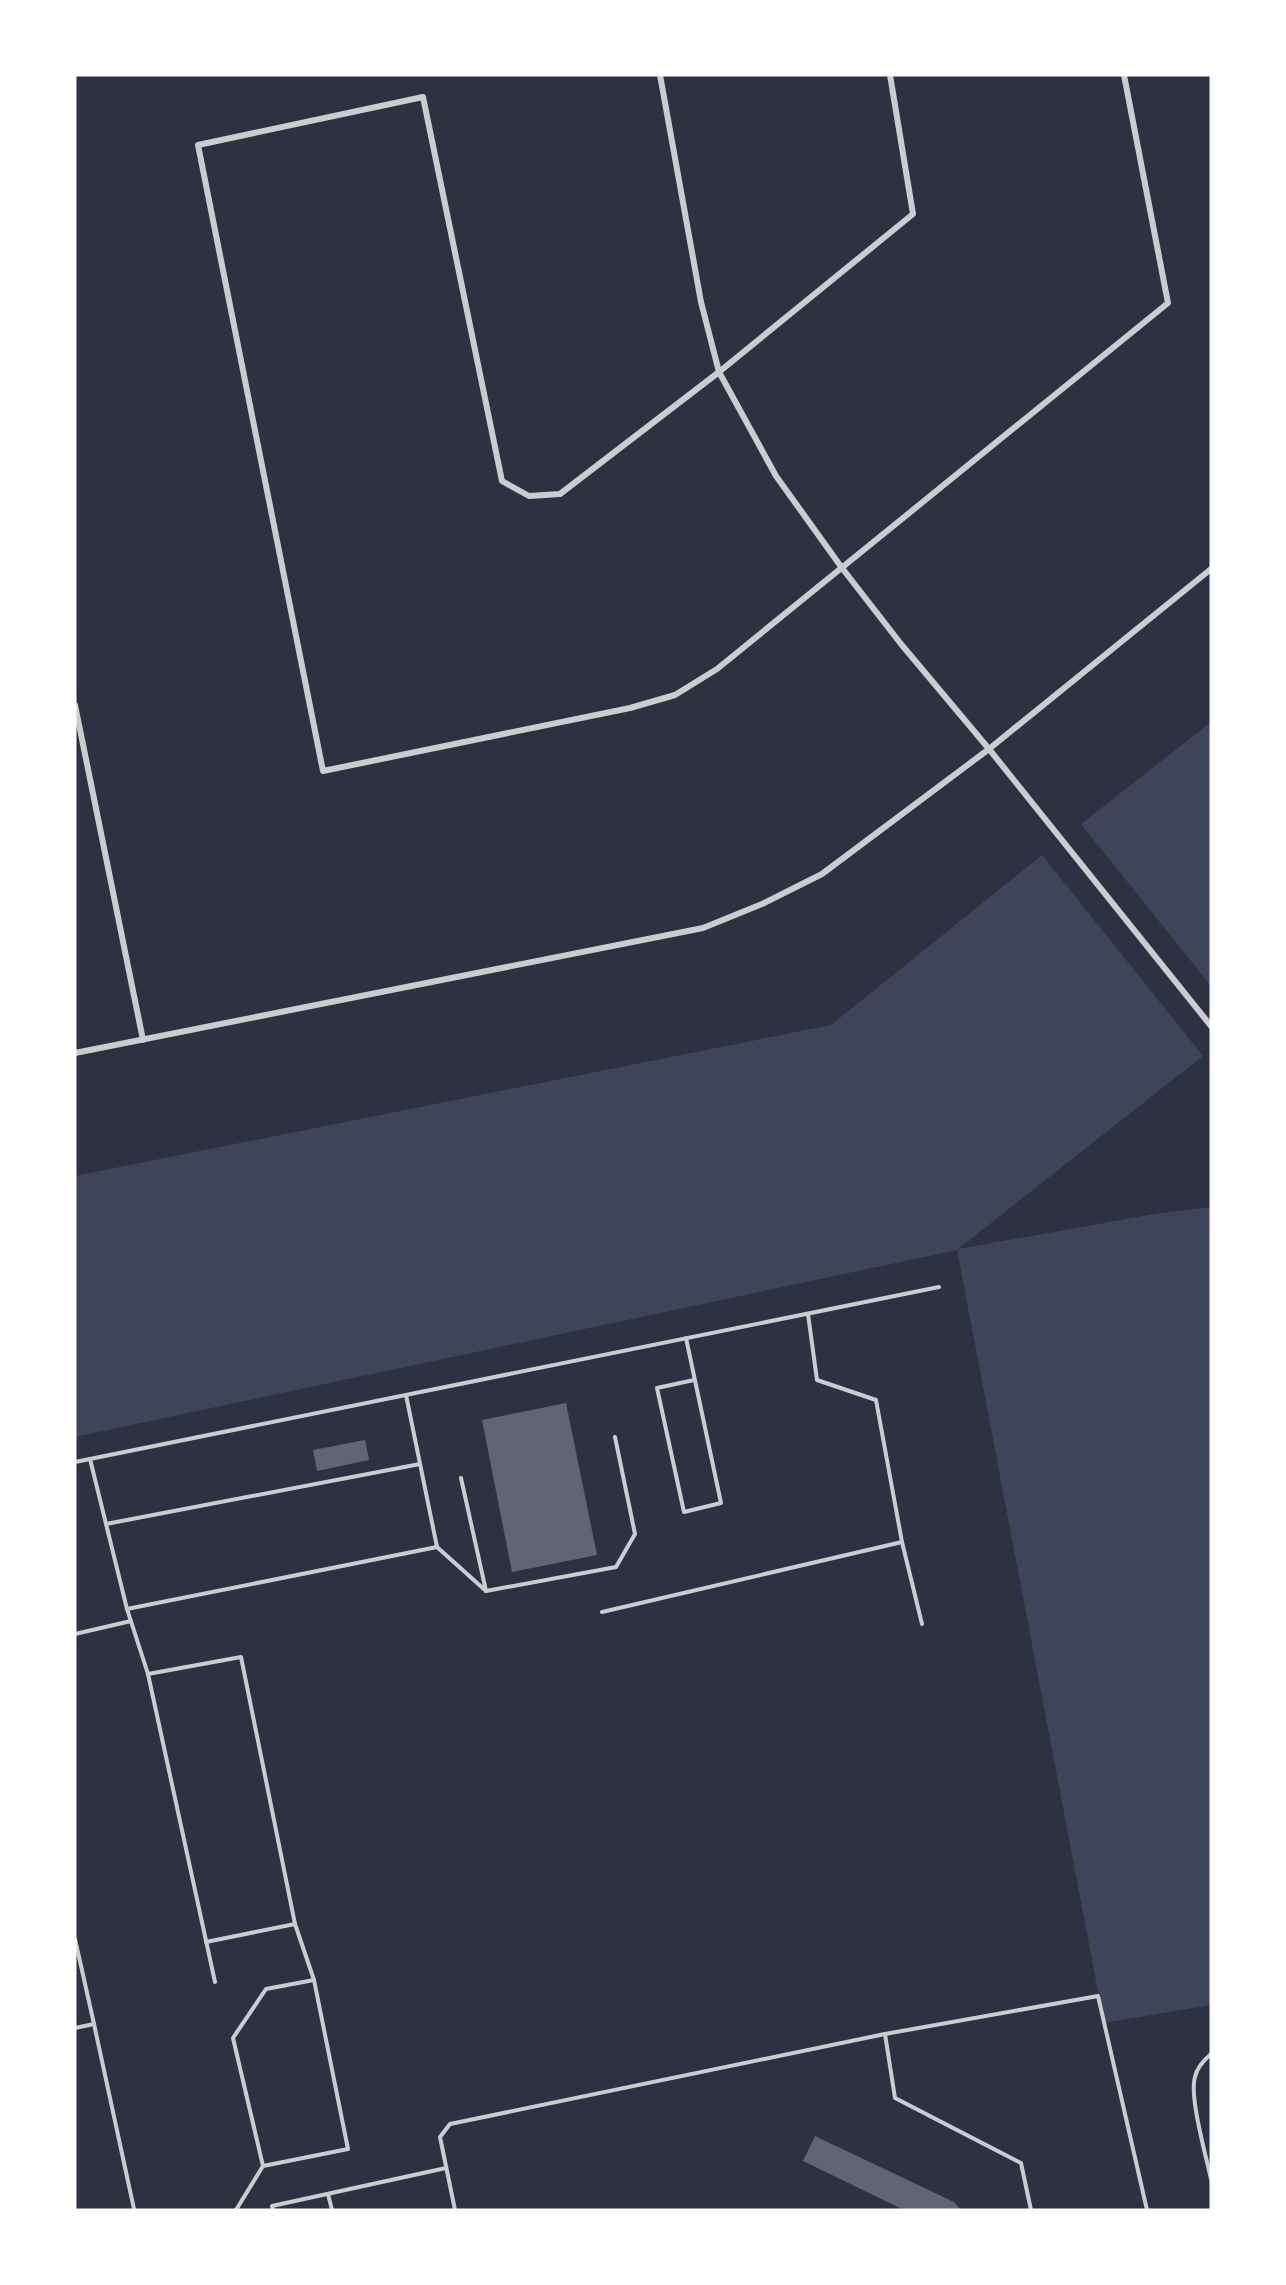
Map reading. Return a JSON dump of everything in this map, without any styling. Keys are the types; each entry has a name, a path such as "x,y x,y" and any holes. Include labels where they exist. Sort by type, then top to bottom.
{"street":[{"path":"660,75 701,302 718,372 776,476 842,568 901,644 989,749 1211,1026"},
{"path":"890,75 913,214 718,372 560,494 529,496 502,481 423,97 198,146 323,771 630,708 675,695 717,669 1168,303 1124,75"},
{"path":"75,1053 703,928 762,904 822,874 989,749 1211,569"},
{"path":"75,705 143,1040"}],"lane":[{"path":"75,1462 939,1287"},
{"path":"808,1314 817,1380 876,1400 902,1542 922,1624"},
{"path":"686,1338 721,1503 684,1512 657,1388 694,1380"},
{"path":"406,1395 437,1547 486,1592"},
{"path":"486,1592 616,1567 634,1534 615,1437"},
{"path":"90,1459 127,1609 148,1674 215,1982"},
{"path":"106,1524 420,1464"},
{"path":"461,1478 486,1592"},
{"path":"602,1612 902,1542"},
{"path":"127,1609 437,1547"},
{"path":"75,1634 131,1621"},
{"path":"148,1674 241,1657 295,1924 314,1980 348,2150 263,2166"},
{"path":"206,1942 295,1924"},
{"path":"75,1939 134,2209"},
{"path":"236,2210 263,2166 233,2038 266,1989 314,1980"},
{"path":"455,2210 440,2137 450,2124 885,2034 1098,1996 1147,2210"},
{"path":"75,2028 94,2024"},
{"path":"885,2034 895,2098 1021,2163 1031,2210"},
{"path":"1211,2054 1202,2062 1194,2078 1196,2112 1211,2179"},
{"path":"273,2210 272,2206 446,2168"},
{"path":"328,2194 332,2210"}],"shaded area":[{"path":"1211,722 1211,986 1081,824"},
{"path":"1042,855 1203,1056 958,1249 1160,1213 1211,1207 1211,2005 1104,2023 957,1250 75,1437 75,1176 831,1025"}],"building":[{"path":"566,1403 597,1555 512,1572 482,1420"},
{"path":"365,1440 369,1460 317,1471 313,1450"},
{"path":"815,2136 954,2202 961,2210 904,2210 803,2161"}]}
